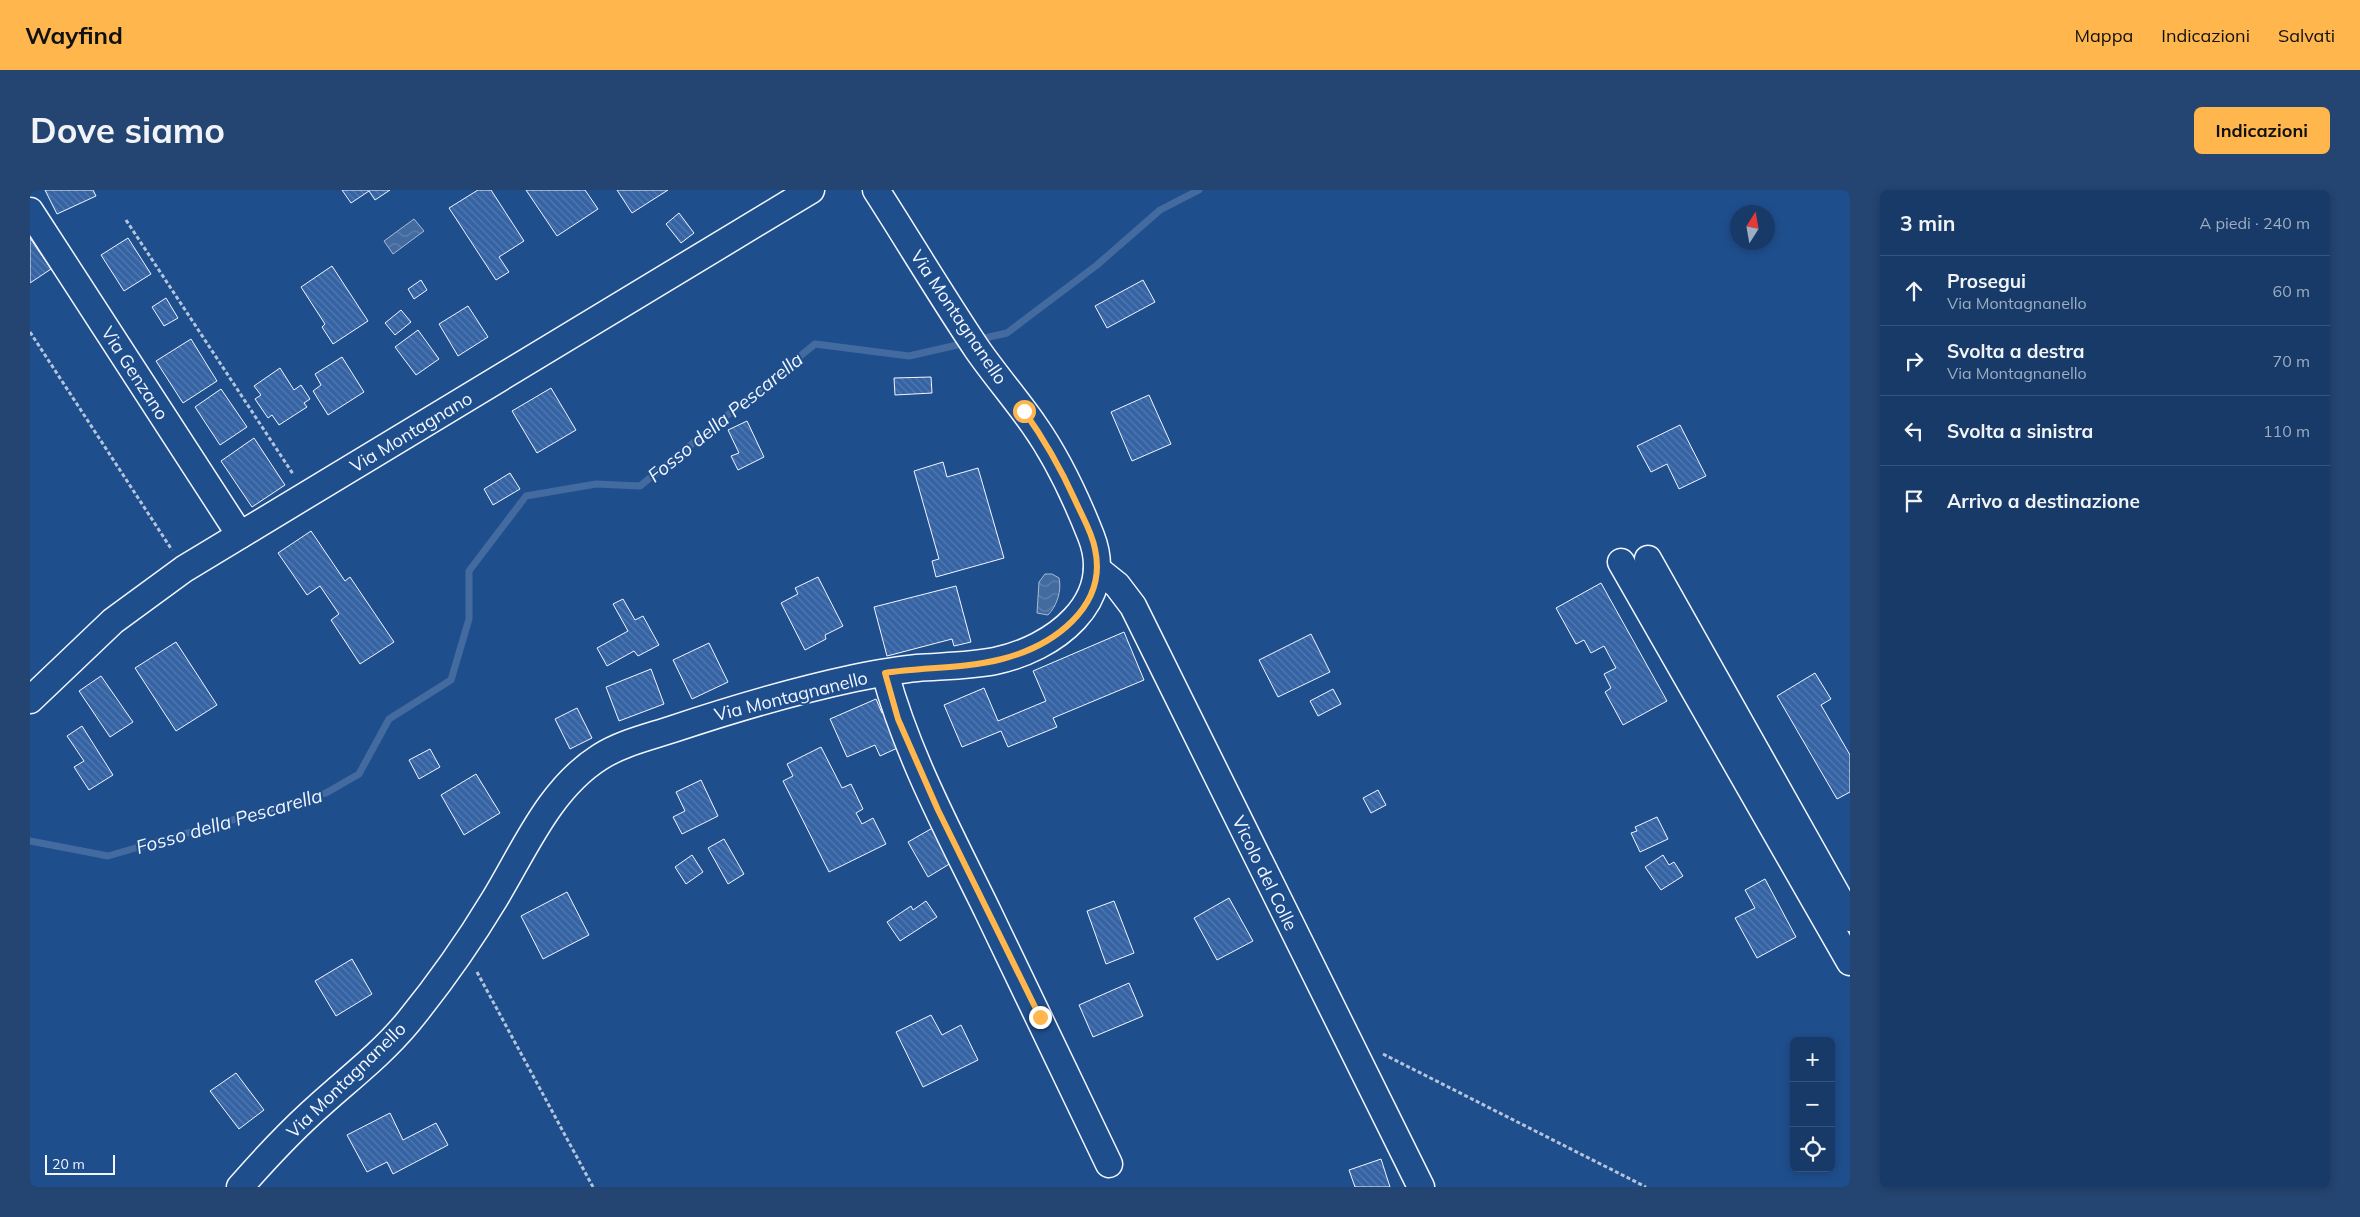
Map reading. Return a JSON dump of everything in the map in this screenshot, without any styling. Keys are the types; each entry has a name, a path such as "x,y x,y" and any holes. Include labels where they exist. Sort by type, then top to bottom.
{"street":[{"name":"Via Montagnano","path":"30,700 113,621 184,569 811,190"},
{"name":"Via Montagnanello","path":"240,1187 308,1116 383,1049 416,1012 464,948 552,805 576,775 604,754 633,742 727,712 853,679 885,673 993,662 1044,642 1070,624 1085,606 1094,590 1097,569 1093,541 1055,459 1032,422 988,365 964,329 876,190"},
{"name":"Via Genzano","path":"30,211 240,535"},
{"path":"1648,559 1850,918"},
{"path":"1621,562 1850,962"},
{"name":"Vicolo del Colle","path":"1097,569 1116,585 1133,606 1422,1187"},
{"path":"885,673 898,719 938,810 1040,1017 1109,1164"}],"path":[{"path":"126,220 306,495"},
{"path":"30,332 184,569"},
{"path":"464,948 593,1187"},
{"path":"1382,1054 1646,1187"}],"water":[{"path":"414,219 424,231 393,254 384,241"},
{"path":"1045,574 1052,574 1059,578 1060,583 1056,603 1048,615 1037,613 1039,582"}],"building":[{"path":"45,190 93,190 96,196 57,214"},
{"path":"342,190 390,190 375,200 369,191 351,203"},
{"path":"478,190 491,190 524,241 499,257 509,272 496,280 449,208"},
{"path":"526,190 585,190 598,209 557,236"},
{"path":"617,190 668,190 632,213"},
{"path":"679,213 694,233 681,243 666,224"},
{"path":"30,238 51,269 30,283"},
{"path":"128,238 151,274 124,291 101,255"},
{"path":"332,266 368,321 333,344 322,327 325,324 301,287"},
{"path":"421,280 427,290 414,299 408,289"},
{"path":"1143,280 1155,302 1107,328 1095,306"},
{"path":"166,298 178,318 164,326 152,307"},
{"path":"468,306 488,337 458,356 439,324"},
{"path":"401,310 411,322 395,335 385,323"},
{"path":"418,330 439,359 416,375 395,347"},
{"path":"191,339 217,381 183,403 156,361"},
{"path":"342,357 364,392 328,415 313,391 321,385 315,374"},
{"path":"280,368 294,390 301,385 310,399 304,403 307,407 279,425 272,415 268,418 255,399 261,395 254,386"},
{"path":"931,377 932,393 895,395 894,378"},
{"path":"551,388 576,430 537,453 512,411"},
{"path":"221,389 247,427 220,445 195,407"},
{"path":"1149,395 1171,444 1132,461 1111,412"},
{"path":"747,421 764,457 738,470 731,456 739,453 728,430"},
{"path":"1680,425 1706,476 1679,489 1667,464 1651,472 1637,446"},
{"path":"254,438 285,485 252,507 221,461"},
{"path":"943,462 947,477 978,468 1004,558 936,577 932,561 939,559 914,471"},
{"path":"510,473 520,489 493,505 484,489"},
{"path":"311,531 345,581 350,577 394,642 360,664 331,620 339,614 320,586 307,595 278,553"},
{"path":"818,577 843,626 825,635 826,639 805,650 781,603 798,594 795,588"},
{"path":"1601,583 1667,701 1623,725 1605,692 1611,688 1604,674 1616,668 1604,646 1591,653 1584,640 1576,644 1556,608"},
{"path":"956,586 971,642 954,646 952,639 887,656 874,607"},
{"path":"623,599 635,620 643,616 659,645 638,656 634,651 607,666 597,648 628,631 613,604"},
{"path":"1124,632 1144,680 1053,718 1057,727 1008,747 1001,731 962,747 944,705 984,688 998,721 1046,701 1033,671"},
{"path":"1311,634 1330,672 1278,697 1259,660"},
{"path":"176,642 217,705 176,731 135,668"},
{"path":"709,643 728,682 692,699 673,660"},
{"path":"651,669 664,704 619,721 606,687"},
{"path":"1815,673 1831,699 1821,705 1850,755 1850,792 1837,799 1777,696"},
{"path":"101,676 133,722 110,737 79,691"},
{"path":"1333,689 1341,704 1318,716 1310,701"},
{"path":"876,699 882,713 888,710 904,745 880,756 875,745 847,757 830,719"},
{"path":"577,708 592,738 570,749 555,719"},
{"path":"82,726 113,775 89,790 74,767 84,761 67,736"},
{"path":"821,747 842,788 851,784 863,809 856,813 862,824 873,818 886,844 829,872 783,781 793,776 787,764"},
{"path":"430,749 440,767 419,779 409,760"},
{"path":"476,774 500,813 464,835 441,795"},
{"path":"701,780 718,816 682,834 673,817 685,811 676,792"},
{"path":"1378,790 1386,805 1371,813 1363,798"},
{"path":"1657,817 1668,839 1640,852 1631,833 1637,831 1635,827"},
{"path":"936,826 956,860 928,877 908,842"},
{"path":"724,839 744,874 728,884 708,848"},
{"path":"692,855 703,872 686,884 675,867"},
{"path":"1663,855 1669,865 1674,862 1683,876 1661,890 1645,867"},
{"path":"1765,879 1796,937 1757,958 1735,918 1755,908 1745,890"},
{"path":"567,892 589,935 543,959 521,916"},
{"path":"1229,898 1253,941 1217,960 1194,918"},
{"path":"926,901 937,917 900,941 887,922 911,906 913,910"},
{"path":"1114,901 1134,953 1106,964 1087,911"},
{"path":"352,959 372,994 336,1016 315,981"},
{"path":"1129,983 1143,1016 1093,1037 1079,1005"},
{"path":"931,1015 942,1035 961,1025 978,1060 923,1087 896,1032"},
{"path":"236,1073 264,1110 239,1129 210,1091"},
{"path":"390,1113 403,1140 436,1123 448,1145 393,1174 387,1162 367,1172 347,1135"},
{"path":"1381,1159 1390,1187 1355,1187 1349,1170"}],"waterway":[{"name":"Fosso della Pescarella","path":"976,340 1007,333 1097,265 1160,210 1199,190"},
{"name":"Fosso della Pescarella","path":"30,841 108,856 326,793 359,774 389,719 451,680 469,619 469,571 526,496 596,484 640,486 815,344 909,356 966,343"}],"route":[{"path":"1024,411 1055,459 1093,541 1097,569 1092,596 1070,624 1044,642 1012,656 993,662 885,673 898,719 938,810 1040,1017"}]}
